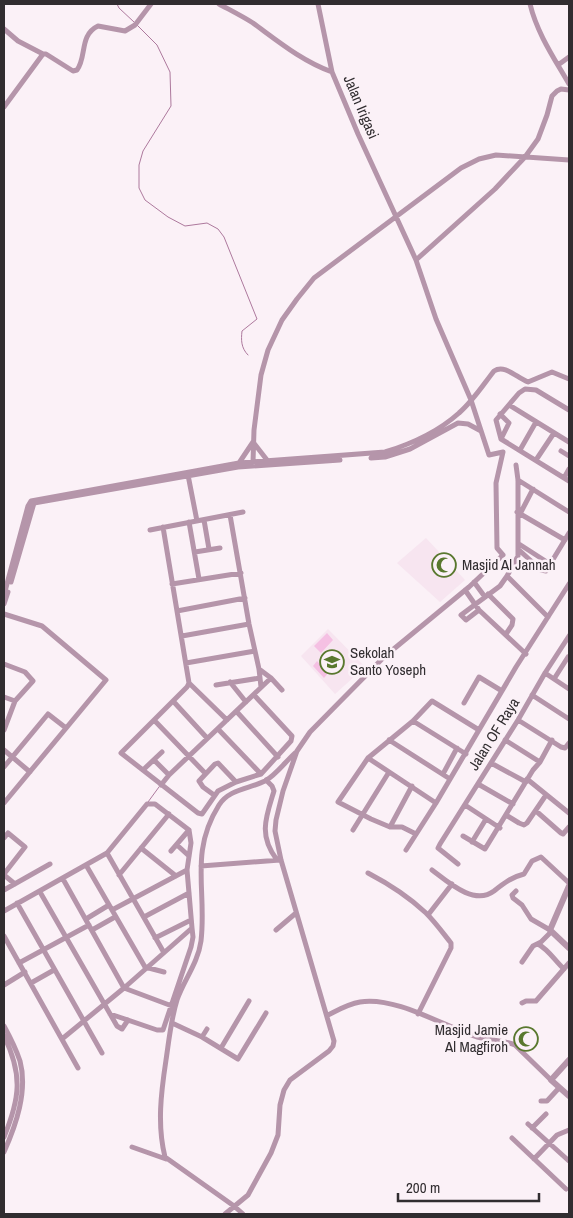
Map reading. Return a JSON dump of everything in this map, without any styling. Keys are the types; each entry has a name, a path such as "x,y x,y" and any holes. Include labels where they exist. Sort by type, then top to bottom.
{"street":[{"path":"5,32 73,71 79,67 86,36 91,30 98,26 125,31 136,23 151,4"},
{"path":"219,4 252,22 285,48 309,63 332,72"},
{"name":"Jalan Irigasi","path":"318,4 332,72 416,260 436,319 471,400 489,455 503,452 496,484 496,548 504,555 474,582"},
{"path":"530,4 537,26 569,84"},
{"path":"4,107 43,54"},
{"path":"558,65 569,58"},
{"path":"416,260 495,189 525,157 538,139 552,96 562,89 569,90"},
{"path":"253,463 253,442 261,374 268,350 282,320 314,278 461,168 479,159 496,155 569,160"},
{"path":"4,595 28,506 33,502 267,460 385,452 406,445 428,434 458,414 497,369 503,369 528,382 552,372 569,379"},
{"path":"569,410 536,390 529,388 522,390 496,420 501,439 569,481"},
{"path":"509,405 569,442"},
{"path":"458,414 462,423"},
{"path":"500,414 509,424 501,439"},
{"path":"520,450 536,422"},
{"path":"188,474 239,463 385,457 410,449 454,425 468,424 481,431"},
{"path":"536,460 554,433"},
{"path":"253,442 267,460"},
{"path":"239,463 253,442"},
{"path":"561,451 568,453"},
{"path":"479,610 466,620 461,615 500,586 514,564 519,550 516,465"},
{"path":"564,478 569,469"},
{"path":"188,474 197,521"},
{"path":"518,480 569,512"},
{"path":"519,513 533,489"},
{"path":"4,604 33,502"},
{"path":"150,530 242,512"},
{"path":"519,513 565,540"},
{"path":"230,515 261,687"},
{"path":"204,520 209,550"},
{"path":"189,522 199,579"},
{"path":"162,527 190,683 227,720"},
{"path":"519,550 543,571 548,569 569,533"},
{"path":"519,544 550,564"},
{"path":"195,552 220,548"},
{"path":"172,584 241,573"},
{"path":"507,576 548,617"},
{"path":"166,1159 159,1115 160,1099 176,1002 198,956 201,931 201,866 205,832 220,803 234,792 266,780 297,751 310,732 384,657 474,582 486,596 512,619 512,625 506,634"},
{"path":"406,850 569,584"},
{"path":"465,590 479,610 526,654"},
{"path":"177,611 245,598"},
{"path":"4,614 42,626 106,680 4,803"},
{"path":"182,636 249,624"},
{"name":"Jalan OF Raya","path":"458,864 438,848 569,636"},
{"path":"186,663 255,651"},
{"path":"554,679 568,657 559,651"},
{"path":"4,664 25,672 33,681 15,702 4,730"},
{"path":"259,669 282,690"},
{"path":"545,673 569,689"},
{"path":"464,703 479,677 502,691"},
{"path":"216,685 260,678"},
{"path":"161,785 207,738 237,712 271,678"},
{"path":"230,682 246,702"},
{"path":"190,683 121,753 201,814 203,814 214,795 236,782 261,774 289,744 292,736 254,695"},
{"path":"532,695 569,719"},
{"path":"4,697 15,702"},
{"path":"173,701 207,738"},
{"path":"416,834 402,827 390,827 363,816 338,802 368,758 413,721 432,701 479,730"},
{"path":"237,712 278,757"},
{"path":"4,766 48,714 66,728"},
{"path":"154,720 205,774"},
{"path":"518,720 565,748 569,743"},
{"path":"413,721 466,754"},
{"path":"218,729 261,774"},
{"path":"389,740 450,780"},
{"path":"504,740 540,762"},
{"path":"463,836 485,849 500,828 552,740"},
{"path":"443,774 457,748"},
{"path":"4,750 30,772"},
{"path":"225,1214 250,1192 271,1153 278,1135 280,1105 284,1090 290,1080 323,1056 333,1046 333,1035 328,1015 279,860 276,820 283,791 297,751"},
{"path":"143,770 162,752"},
{"path":"368,758 436,803"},
{"path":"154,760 169,775"},
{"path":"491,763 527,781 569,813"},
{"path":"214,795 200,784 201,778 215,764 218,764 236,782"},
{"path":"353,830 389,772"},
{"path":"266,780 274,790 265,820 266,836 271,852 279,860"},
{"path":"478,784 513,804"},
{"path":"390,827 412,786"},
{"path":"506,815 524,825 546,795"},
{"path":"4,911 107,853 147,804 155,804 189,830 191,843 187,870 190,920 193,936 191,948 165,1027 161,1031 110,1014"},
{"path":"465,805 500,828"},
{"path":"536,811 563,834 569,827"},
{"path":"119,875 170,814"},
{"path":"472,842 486,819"},
{"path":"171,852 189,830"},
{"path":"4,838 8,833 25,848 4,874 15,884"},
{"path":"177,845 189,856"},
{"path":"141,848 176,876"},
{"path":"107,853 163,952"},
{"path":"432,870 452,884 478,897 486,896 515,876 524,874 532,861 541,856 569,885 550,931 538,944 533,946 522,962"},
{"path":"201,866 279,860"},
{"path":"4,890 50,864"},
{"path":"86,865 145,967 164,972"},
{"path":"86,919 187,870"},
{"path":"368,873 388,884 428,915 451,943 451,948 418,1014"},
{"path":"63,879 124,988 172,1006"},
{"path":"428,915 452,884"},
{"path":"516,891 512,895 513,898 522,905 531,919 550,931 569,948"},
{"path":"40,892 120,1029 128,1020"},
{"path":"144,917 189,894"},
{"path":"17,903 102,1053"},
{"path":"276,930 296,913"},
{"path":"19,963 66,938 115,917"},
{"path":"155,938 190,920"},
{"path":"62,1039 192,928"},
{"path":"4,936 78,1068"},
{"path":"538,944 548,950 553,959 564,969"},
{"path":"155,959 155,969"},
{"path":"522,1003 536,1001 569,963"},
{"path":"31,983 54,970"},
{"path":"4,985 25,972"},
{"path":"220,1048 249,1001"},
{"path":"328,1015 360,1002 388,1004 481,1039 510,1042 515,1044 569,1096"},
{"path":"172,1023 202,1037 238,1059 266,1013"},
{"path":"4,1026 16,1049 22,1074 19,1111 4,1152"},
{"path":"202,1037 207,1029"},
{"path":"4,1036 11,1050 18,1078 14,1114 4,1137"},
{"path":"551,1080 569,1060"},
{"path":"541,1101 547,1101 559,1088"},
{"path":"546,1114 530,1126 569,1161"},
{"path":"534,1159 548,1142 560,1133 569,1130"},
{"path":"512,1138 566,1189"},
{"path":"132,1147 166,1159 243,1214"}],"shaded area":[{"path":"426,538 465,580 440,602 397,563"},
{"name":"Sekolah Santo Yoseph","path":"328,629 365,667 335,694 301,656"},
{"path":"327,633 333,640 321,653 314,646"},
{"path":"317,661 328,673 324,678 313,666"}],"waterway":[{"path":"117,4 134,22"},
{"path":"137,25 157,45 170,72 171,106 143,151 139,165 139,188 145,200 168,217 185,226 207,223 218,229 224,237 257,319 242,331 242,344 248,355"},
{"path":"148,802 159,787"}],"place":[{"name":"Masjid Al Jannah","path":"444,565"},
{"name":"Sekolah Santo Yoseph","path":"332,662"},
{"name":"Masjid Jamie Al Magfiroh","path":"526,1039"}]}
